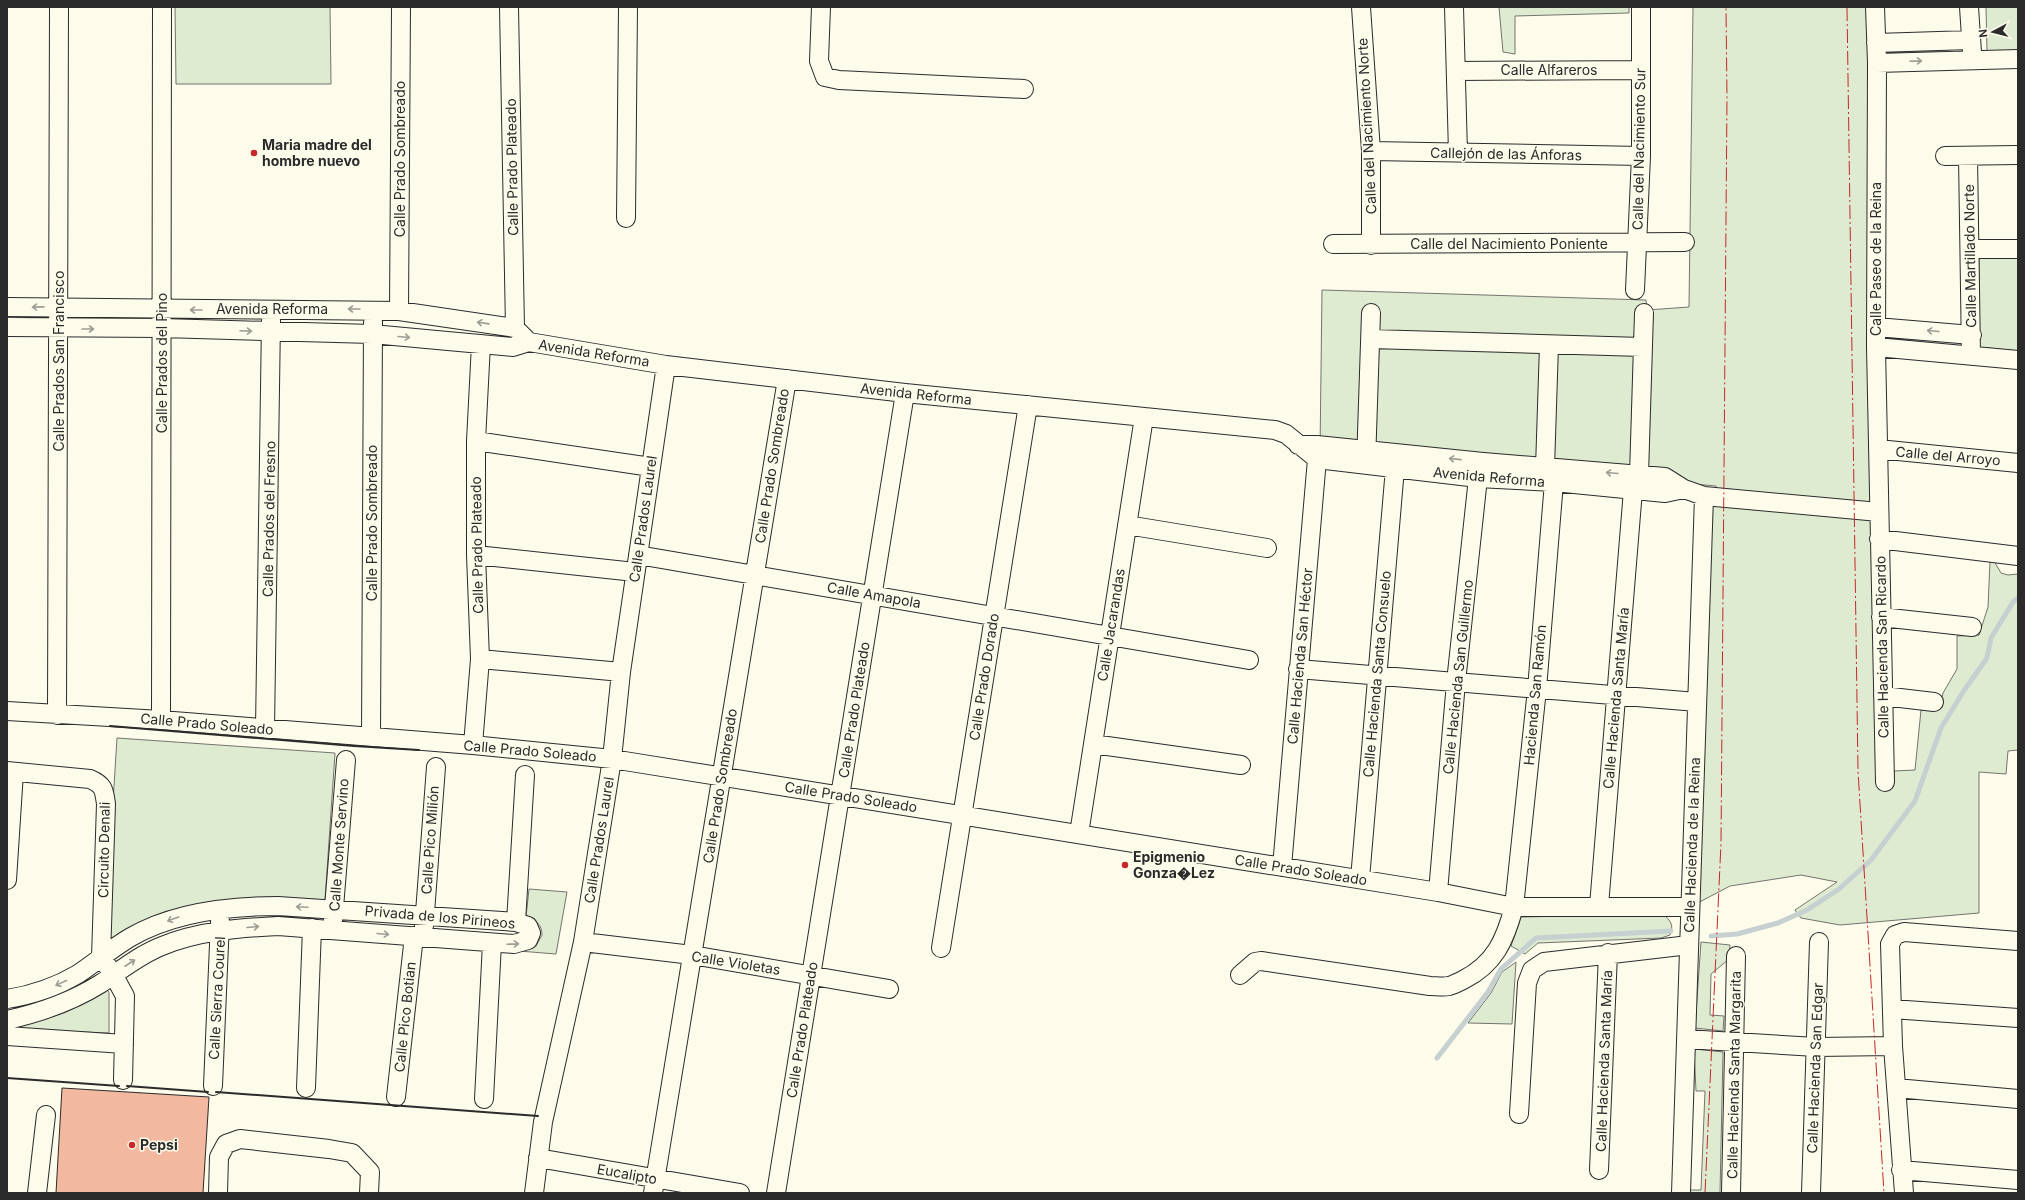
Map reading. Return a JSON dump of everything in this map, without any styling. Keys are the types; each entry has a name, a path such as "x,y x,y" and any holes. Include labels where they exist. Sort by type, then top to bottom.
{"street":[{"name":"Calle Prados San Francisco","path":"57,715 59,7"},
{"name":"Calle Prados del Pino","path":"161,720 162,7"},
{"name":"Calle Prado Sombreado","path":"399,310 401,7"},
{"name":"Calle Prado Plateado","path":"509,7 515,328"},
{"path":"626,218 628,7"},
{"path":"821,7 819,61 825,77 840,80 1024,89"},
{"name":"Calle del Nacimiento Norte","path":"1361,7 1371,151 1371,245"},
{"path":"1454,7 1458,153"},
{"name":"Calle del Nacimiento Sur","path":"1635,290 1641,156 1641,7"},
{"name":"Calle Paseo de la Reina","path":"1875,7 1877,63 1876,347 1879,512"},
{"path":"1969,7 1970,40 1973,60"},
{"path":"1876,43 1970,40"},
{"path":"1877,63 2018,59"},
{"name":"Calle Alfareros","path":"1456,71 1641,70"},
{"name":"Callejón de las Ánforas","path":"1371,151 1641,156"},
{"path":"1945,156 2018,155"},
{"name":"Calle Martillado Norte","path":"1968,156 1971,249 1971,355"},
{"name":"Calle del Nacimiento Poniente","path":"1333,244 1371,245 1684,242"},
{"path":"1971,249 2018,249"},
{"name":"Avenida Reforma","path":"7,307 162,310 399,310 515,328 530,342"},
{"name":"Calle Prados del Fresno","path":"266,729 272,332 270,309"},
{"name":"Calle Prado Sombreado","path":"371,737 373,309"},
{"path":"1367,458 1371,313"},
{"name":"Calle Hacienda Santa María","path":"1599,906 1616,695 1636,483 1644,313"},
{"name":"Avenida Reforma","path":"7,327 59,329 162,328 372,334 513,347 530,342 666,364 905,393 1275,430 1286,434 1298,445 1317,452 1480,470 1636,483 1665,494 1684,489 1704,496 1879,512"},
{"path":"1876,327 1972,335"},
{"path":"1371,339 1642,347"},
{"name":"Calle Prado Plateado","path":"473,745 480,659 476,555 476,441 481,344"},
{"name":"Hacienda San Ramón","path":"1240,975 1255,962 1261,961 1430,986 1450,986 1468,977 1486,965 1499,948 1508,929 1514,907 1537,688 1549,475 1549,345"},
{"path":"1876,347 2018,360"},
{"name":"Calle Prados Laurel","path":"534,1193 544,1122 583,942 612,759 621,672 666,364"},
{"name":"Calle Prado Sombreado","path":"654,1186 787,379"},
{"name":"Calle Prado Plateado","path":"776,1193 905,393"},
{"name":"Calle Prado Dorado","path":"941,948 1028,406"},
{"name":"Calle Jacarandas","path":"1079,834 1144,417"},
{"path":"476,441 651,467"},
{"name":"Calle del Arroyo","path":"1878,449 2018,462"},
{"name":"Calle Hacienda San Héctor","path":"1282,867 1317,452"},
{"name":"Avenida Reforma","path":"1367,458 1395,468 1480,470"},
{"name":"Calle Hacienda Santa Consuelo","path":"1360,879 1395,468"},
{"name":"Calle Hacienda San Guillermo","path":"1438,892 1456,682 1480,470"},
{"name":"Calle Hacienda de la Reina","path":"1681,1193 1704,496"},
{"name":"Calle Hacienda San Ricardo","path":"1879,512 1885,782"},
{"path":"1127,526 1267,548"},
{"path":"1879,539 2018,556"},
{"name":"Calle Amapola","path":"476,555 636,564 754,575 1249,660"},
{"path":"1881,617 1972,627"},
{"path":"480,659 621,672"},
{"path":"1298,669 1697,702"},
{"path":"1883,696 1934,702"},
{"name":"Calle Prado Soleado","path":"7,711 161,720 473,745 612,759 1360,879 1514,907 1690,907"},
{"path":"1093,744 1241,765"},
{"name":"Calle Monte Servino","path":"333,930 346,760"},
{"name":"Calle Pico Milión","path":"418,937 425,914 436,767"},
{"name":"Circuito Denali","path":"7,880 10,772 90,779 100,784 105,792 106,804 101,957"},
{"path":"516,922 525,775"},
{"name":"Privada de los Pirineos","path":"7,999 23,997 60,983 79,973 131,937 155,926 184,915 220,910 254,906 425,914 516,922 528,926 531,933 528,940 514,944 272,926 190,936 161,946 67,1002 7,1020"},
{"name":"Calle Sierra Courel","path":"213,1086 221,932 220,910"},
{"path":"306,1088 312,928"},
{"path":"1904,1193 1901,1170 1893,1046 1890,944 1895,935 1904,932 2018,941"},
{"name":"Calle Pico Botian","path":"396,1097 418,937"},
{"name":"Calle Violetas","path":"583,942 692,955 889,989"},
{"name":"Calle Hacienda San Edgar","path":"1811,1193 1819,942"},
{"path":"484,1099 492,943"},
{"path":"1519,1114 1527,983 1532,970 1544,962 1608,953 1689,945"},
{"name":"Calle Hacienda Santa María","path":"1599,1170 1608,953"},
{"name":"Calle Hacienda Santa Margarita","path":"1731,1193 1736,956"},
{"path":"101,957 113,974 125,996 123,1080"},
{"path":"1892,1009 2018,1018"},
{"path":"7,1036 124,1044"},
{"path":"1686,1039 1816,1047 1893,1046"},
{"path":"1896,1088 2018,1099"},
{"path":"37,1193 46,1115"},
{"path":"218,1193 219,1157 226,1144 240,1139 329,1149 352,1154 370,1172 369,1193"},
{"name":"Eucalipto","path":"538,1158 654,1186 740,1193"},
{"path":"1901,1170 2018,1180"}],"green space":[{"path":"175,7 330,7 331,84 176,84"},
{"path":"1499,7 1629,7 1629,13 1515,16 1515,54 1503,52"},
{"path":"1693,7 1875,7 1879,788 1894,784 1894,771 1915,770 1921,710 1939,710 1943,693 1957,669 1957,636 1979,635 1988,607 1990,561 1994,561 2001,573 2008,575 2018,574 2018,750 2008,751 2006,774 1979,772 1979,913 1840,925 1801,918 1795,910 1837,882 1801,875 1730,886 1690,907 1704,496 1716,497 1716,486 1320,452 1322,290 1646,300 1647,310 1689,307"},
{"path":"1986,7 2018,7 2018,51 1987,51"},
{"path":"1979,256 2018,257 2018,351 1979,347"},
{"path":"117,738 335,753 325,900 281,899 104,946"},
{"path":"529,889 567,892 556,954 519,951 536,946 542,935 540,925 533,919 526,917"},
{"path":"1663,914 1670,921 1672,928 1670,935 1661,938 1538,943 1525,954 1511,946 1521,917"},
{"path":"1701,942 1730,945 1729,959 1711,974 1710,1015 1724,1016 1723,1031 1695,1028"},
{"path":"1516,962 1512,1024 1468,1023 1491,993 1502,972"},
{"path":"106,989 109,992 109,1033 7,1029"},
{"path":"1694,1049 1723,1052 1720,1193 1689,1193 1689,1190 1701,1190 1705,1091 1696,1091"}],"building":[{"name":"Pepsi","path":"62,1088 209,1097 203,1193 56,1193"}],"waterway":[{"path":"1711,936 1737,934 1778,923 1807,910 1839,889 1871,860 1915,801 1941,728 1963,692 1987,658 1991,638 2013,602 2018,598"},
{"path":"1437,1058 1488,992 1501,969 1536,938 1671,931"}],"wall":[{"path":"110,726 419,750"},
{"path":"7,1078 119,1086"},
{"path":"127,1086 208,1092"},
{"path":"216,1092 538,1116"}],"power":[{"path":"1705,1193 1721,843 1727,97 1726,7"},
{"path":"1847,7 1858,771 1884,1193"}],"place":[{"name":"Maria madre del hombre nuevo","path":"254,153"},
{"name":"Epigmenio Gonza�Lez","path":"1125,865"},
{"name":"Pepsi","path":"132,1145"}]}
